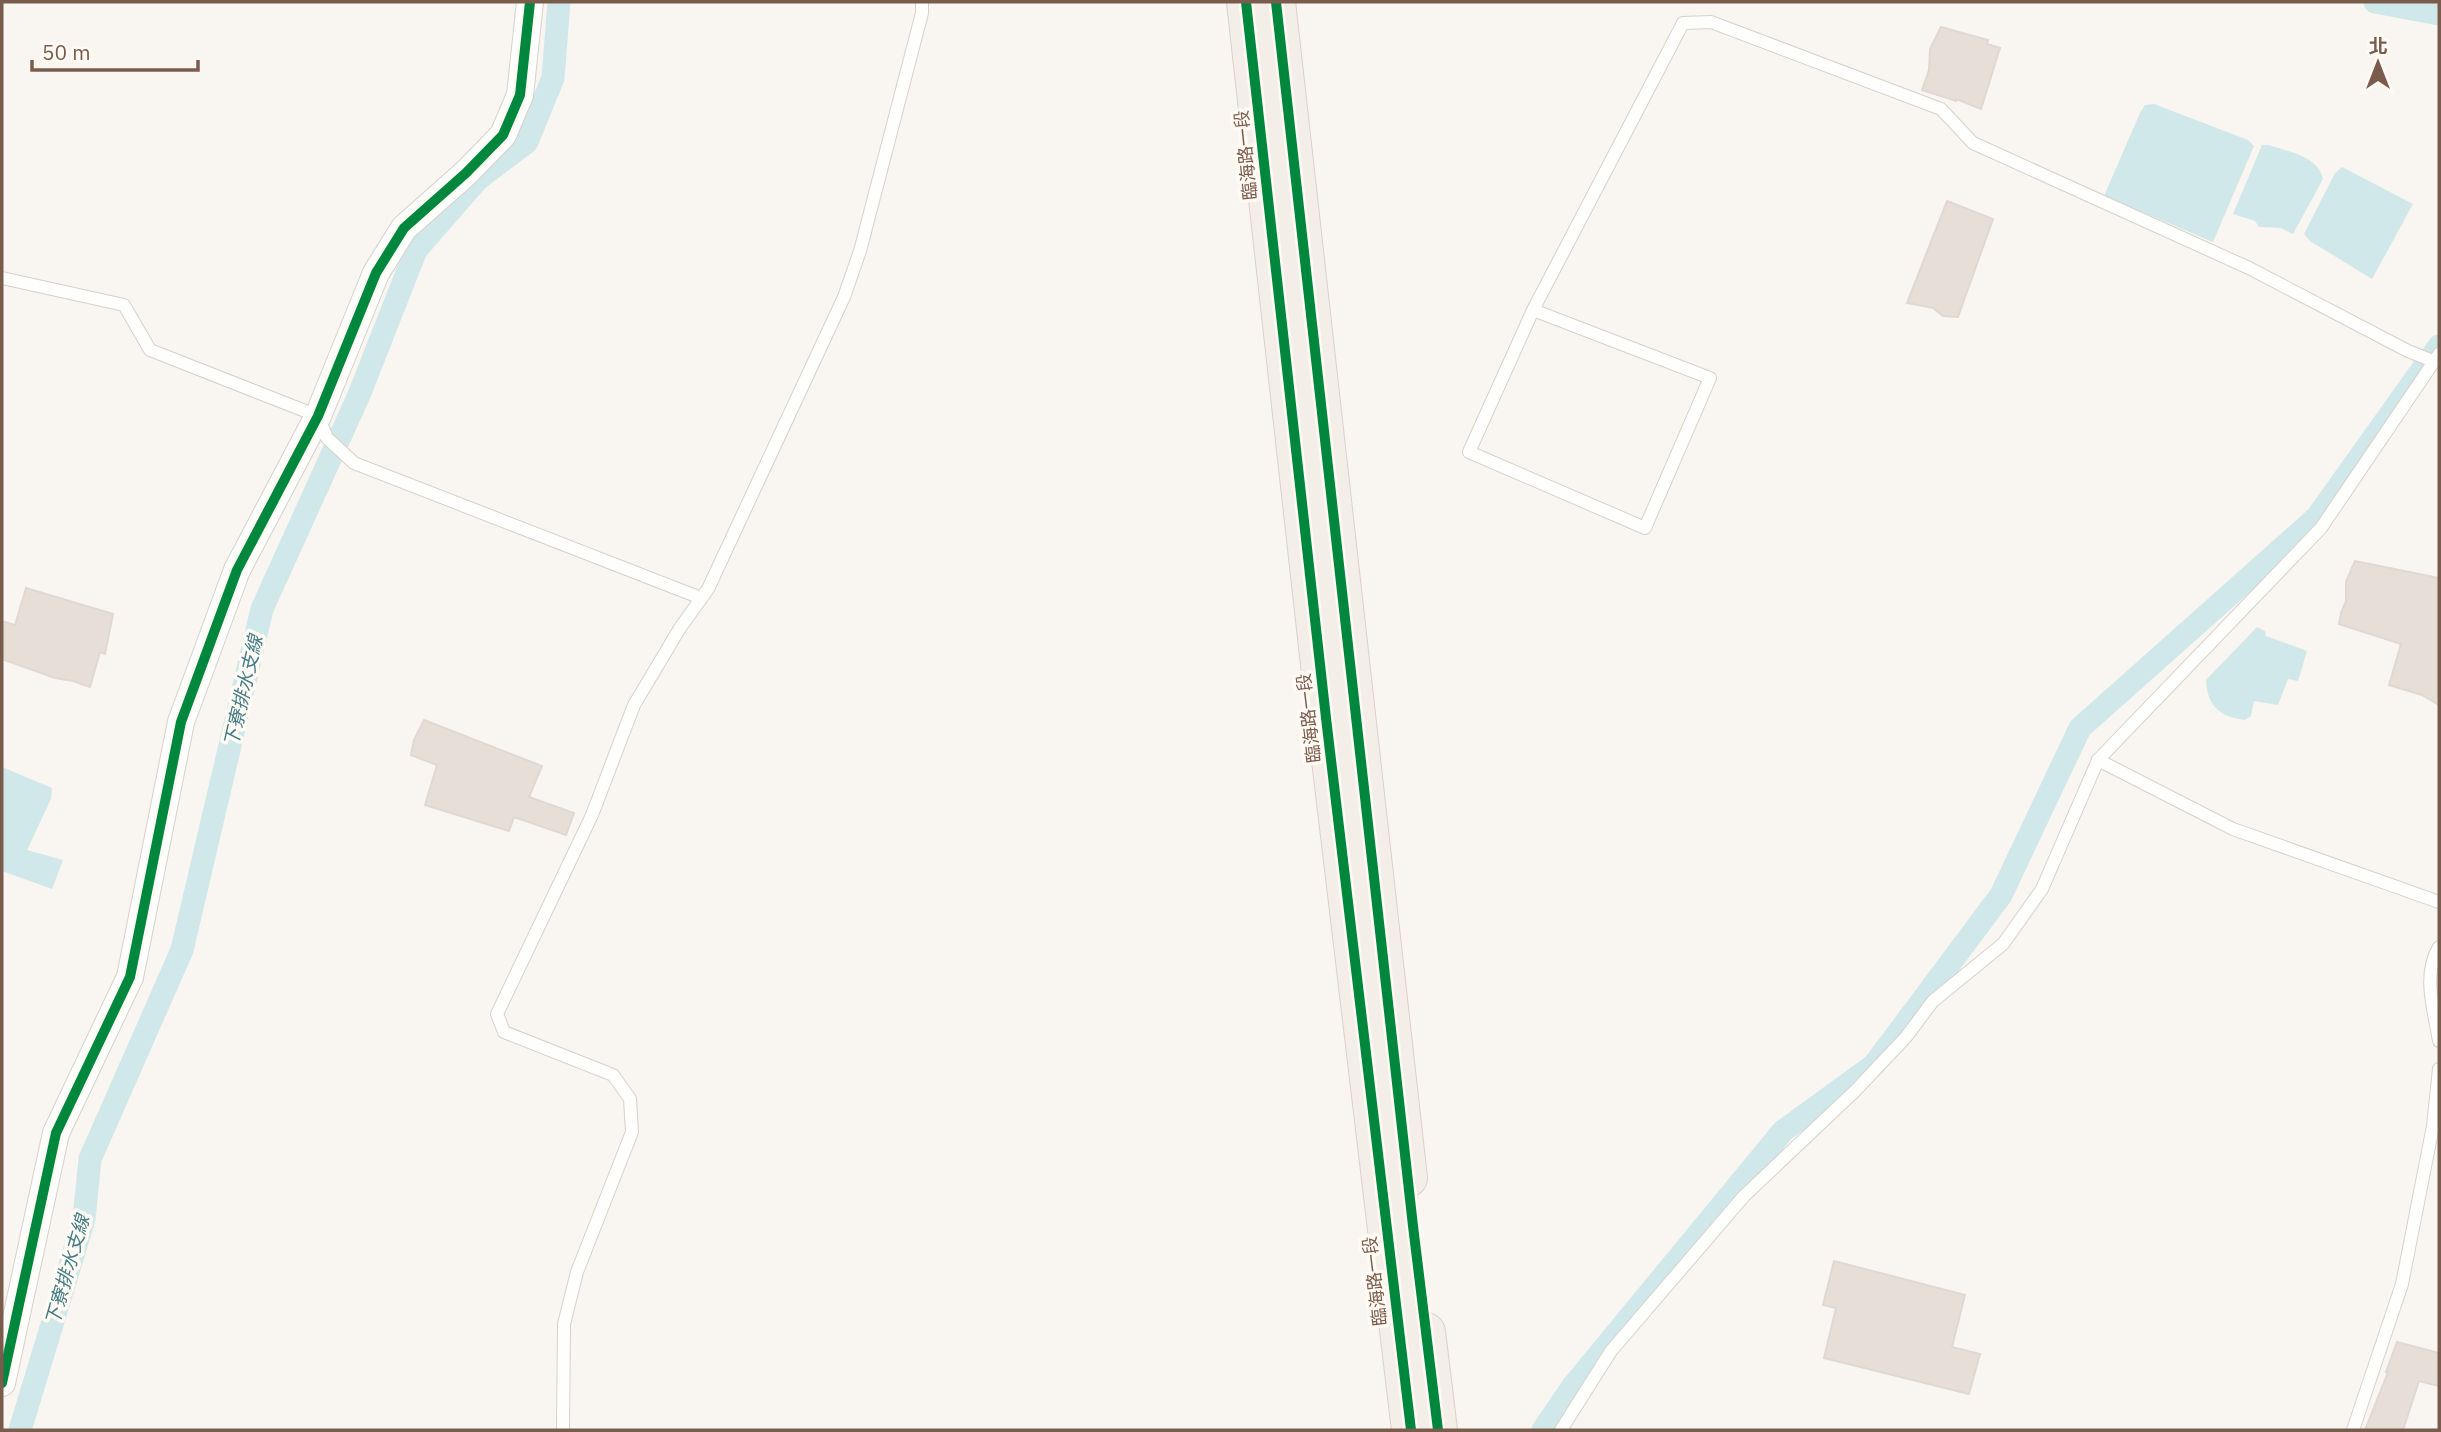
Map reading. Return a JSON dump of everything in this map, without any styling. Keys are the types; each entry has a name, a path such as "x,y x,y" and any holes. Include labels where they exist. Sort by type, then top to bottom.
{"main road":[{"name":"臨海路一段","path":"1246,2 1326,718 1410,1430"},
{"path":"1276,2 1438,1430"}],"street":[{"path":"2,1383 57,1133 130,977 181,722 237,570 318,416 376,273 404,228 466,173 503,135 520,95 530,2"}],"lane":[{"path":"563,1430 564,1324 577,1272 632,1132 630,1099 613,1075 504,1032 497,1014 592,815 634,705 708,589 844,297 860,251 922,13 922,2"},
{"path":"1533,310 1710,378 1645,528 1469,452 1533,310 1684,23 1711,22 1941,109 1973,143 2249,268 2408,351 2436,358 2321,528 2098,760 2042,889 2003,944 1933,1001 1906,1037 1855,1091 1744,1196 1611,1351 1562,1430"},
{"path":"2,278 124,305 150,350 318,416 327,438 354,463 701,598"},
{"path":"2098,760 2233,829 2439,902"},
{"path":"2439,947 2430,967 2431,994 2439,1041"},
{"path":"2353,1430 2402,1284 2433,1126 2439,1069"}],"water":[{"path":"2154,104 2248,140 2254,146 2213,242 2104,196 2140,113 2145,105"},
{"path":"2262,145 2302,156 2315,165 2323,179 2293,234 2281,228 2259,227 2255,221 2233,214"},
{"path":"2342,167 2413,204 2372,279 2310,241 2304,234 2335,173"},
{"path":"2257,627 2265,631 2266,636 2307,651 2298,681 2288,679 2278,705 2254,701 2251,716 2245,720 2228,716 2216,708 2209,696 2206,680"},
{"path":"2,767 52,788 51,799 27,850 63,860 52,889 2,871"}],"building":[{"path":"1941,27 1988,40 1987,44 2000,48 1981,109 1922,90 1929,70 1930,49"},
{"path":"1947,201 1993,219 1958,317 1943,316 1933,308 1907,303"},
{"path":"2355,561 2439,578 2439,705 2422,695 2389,685 2401,644 2339,624 2346,601 2346,582"},
{"path":"26,588 113,614 105,654 100,652 90,687 2,659 2,621 15,625"},
{"path":"424,720 542,766 529,797 574,813 566,835 514,817 509,831 425,805 437,765 411,755 414,740"},
{"path":"1834,1261 1965,1295 1952,1347 1980,1354 1969,1394 1824,1358 1836,1308 1823,1305"},
{"path":"2397,1342 2439,1353 2439,1386 2419,1381 2403,1430 2365,1430 2388,1372"}],"waterway":[{"name":"下寮排水支線","path":"20,1430 84,1219 90,1159 182,950 262,609 359,395 416,250 478,179 527,142 553,78 559,2"},
{"path":"2375,2 2439,14"},
{"path":"1543,1430 1573,1386 1783,1131 1874,1065 2001,895 2080,728 2317,517 2439,346"}],"cycle path":[{"path":"2,1383 56,1133 130,977 181,722 237,570 318,416 376,273 404,228 466,173 503,135 520,95 530,2"},
{"path":"1246,2 1326,718 1411,1430"},
{"path":"1276,2 1438,1430"}]}
